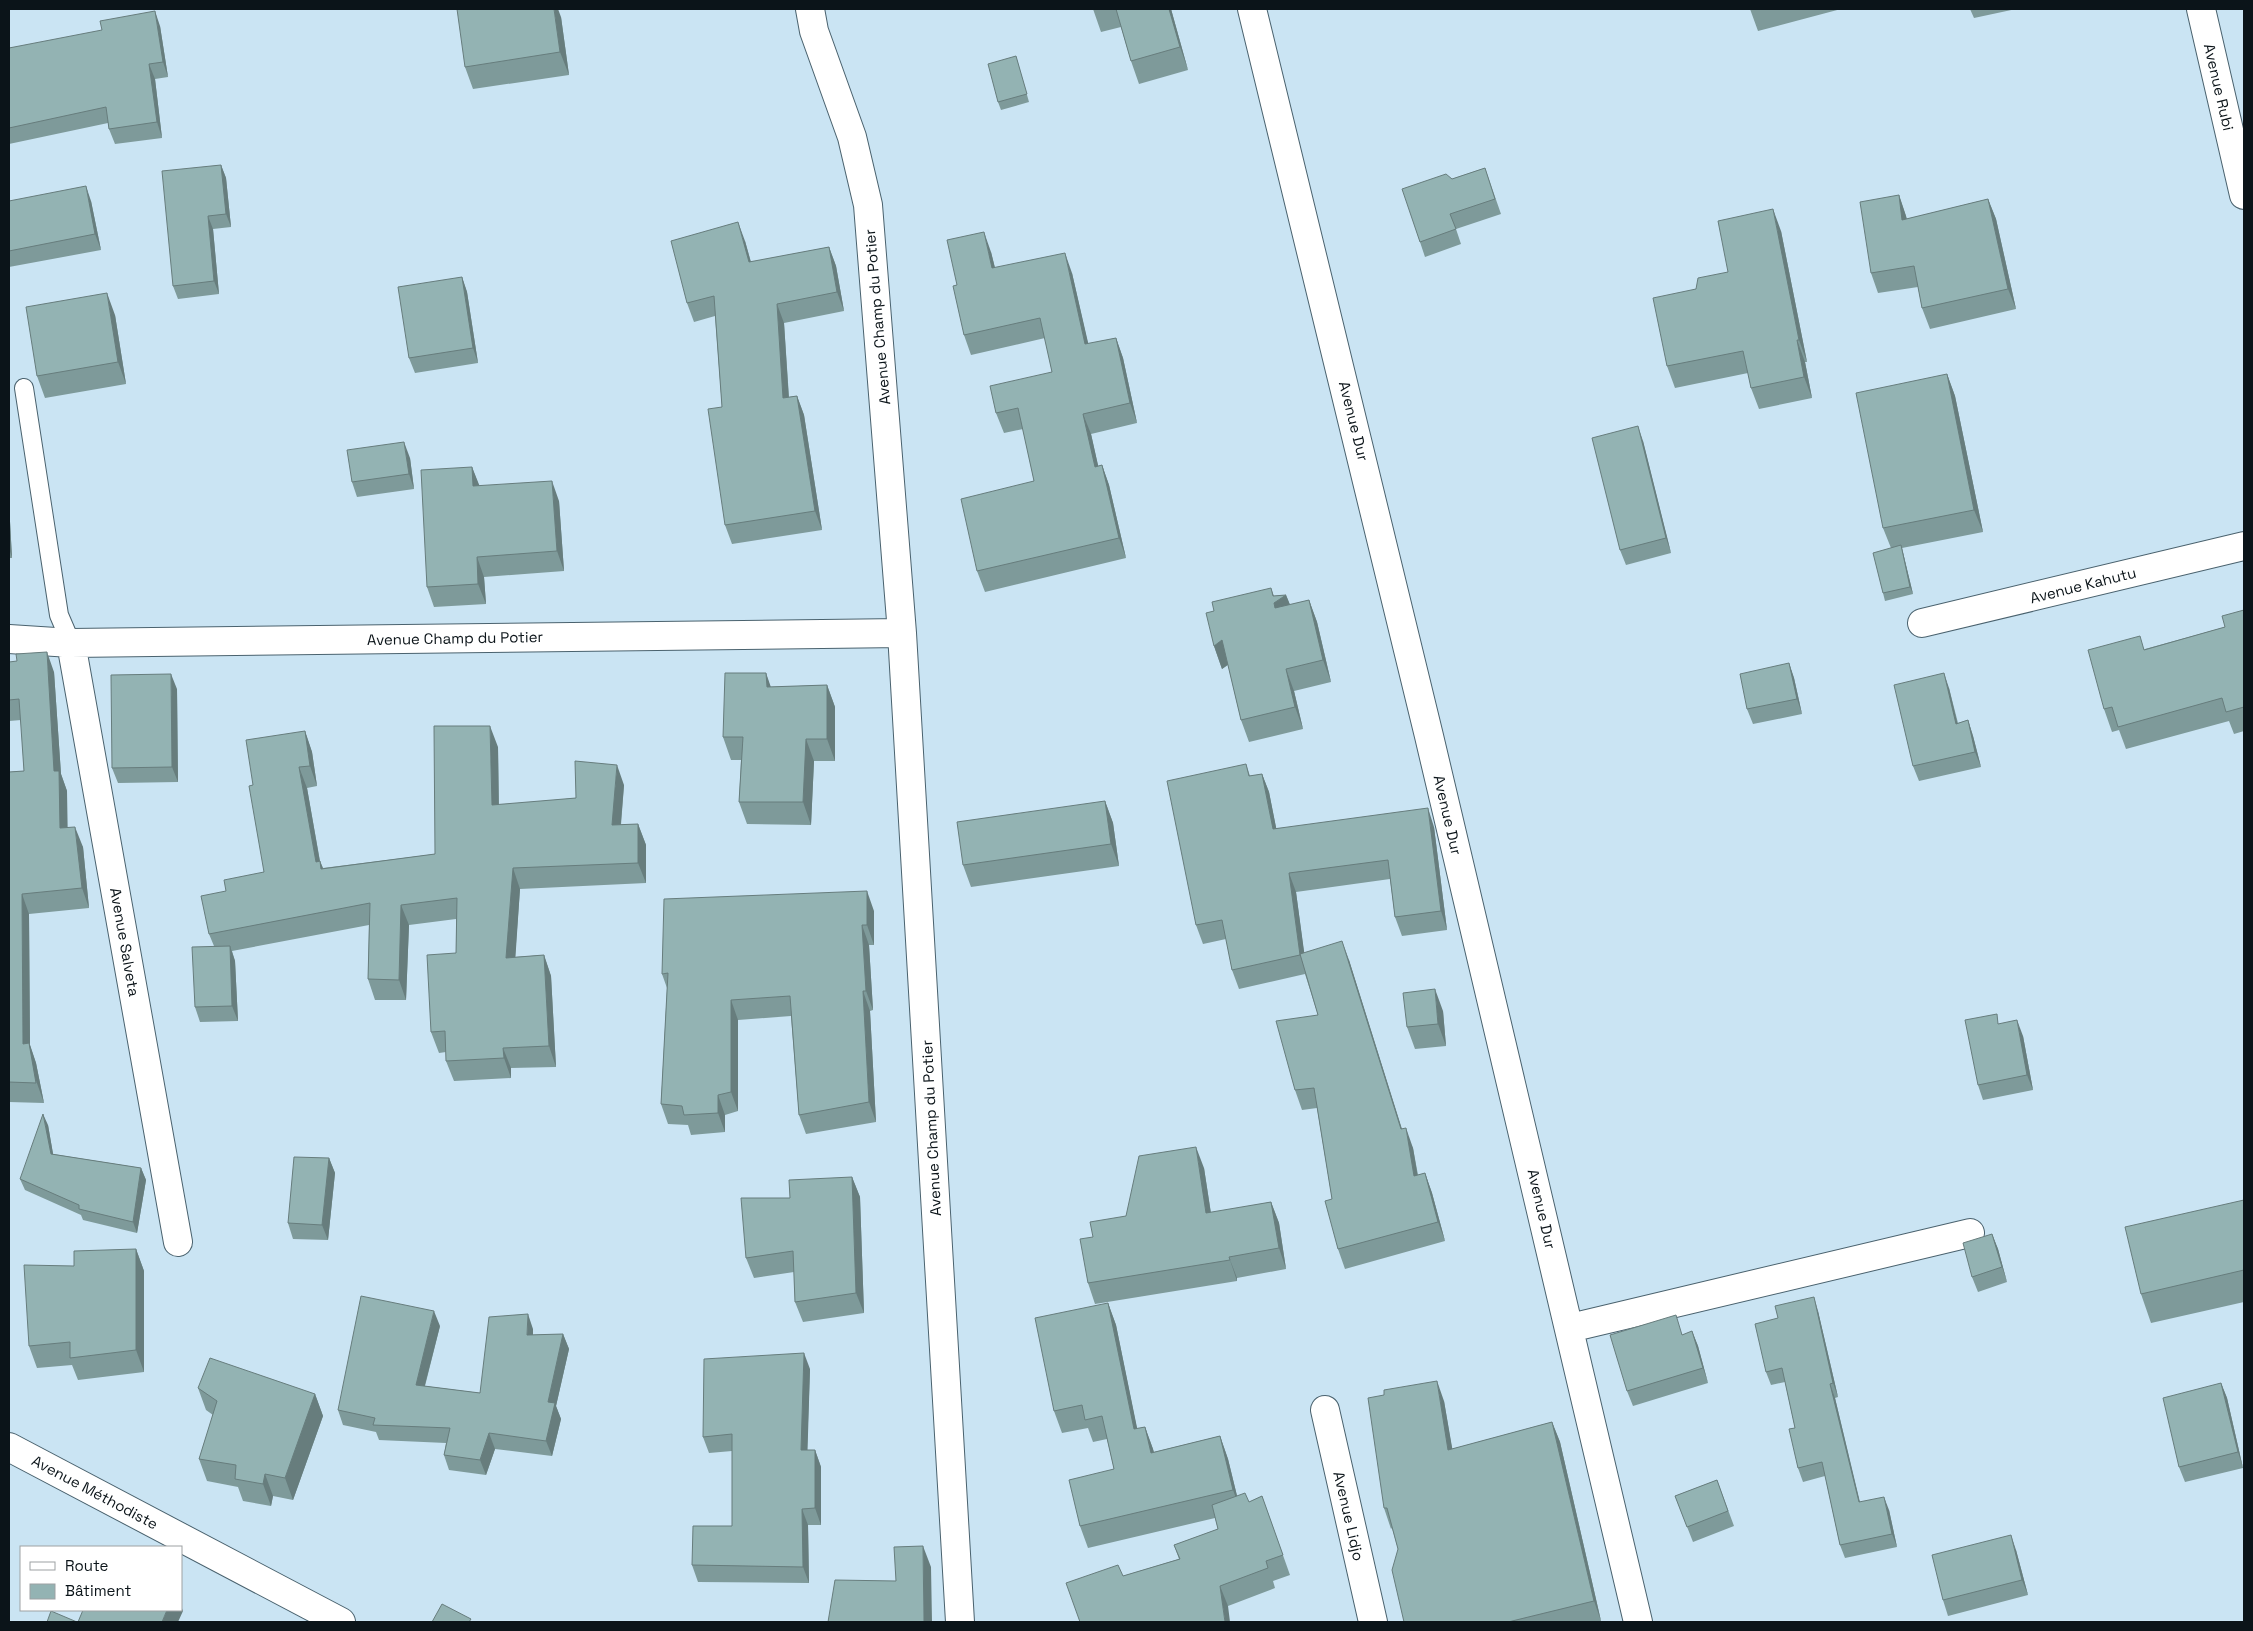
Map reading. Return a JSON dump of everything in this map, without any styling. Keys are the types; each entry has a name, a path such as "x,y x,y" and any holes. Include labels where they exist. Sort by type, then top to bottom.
{"street":[{"name":"Avenue Champ du Potier","path":"810,9 814,31 852,138 868,205 902,633 960,1622"},
{"name":"Avenue Dur","path":"1252,9 1335,344 1570,1328 1638,1622"},
{"name":"Avenue Rubi","path":"2201,9 2244,195"},
{"name":"Avenue Kahutu","path":"1922,623 2244,546"},
{"name":"Avenue Champ du Potier","path":"9,639 71,643 902,633"},
{"name":"Avenue Salveta","path":"71,643 178,1242"},
{"path":"1570,1328 1970,1233"},
{"name":"Avenue Lidjo","path":"1325,1410 1373,1622"},
{"name":"Avenue Méthodiste","path":"9,1447 341,1622"}],"lane":[{"path":"24,388 59,616 71,643"}],"building":[{"path":"457,9 554,9 560,52 465,67"},
{"path":"1116,9 1169,9 1180,47 1131,61"},
{"path":"155,11 163,62 149,64 157,122 109,129 106,107 9,128 9,48 102,30 100,21"},
{"path":"1016,56 1027,94 998,102 988,64"},
{"path":"221,165 226,214 208,216 214,281 173,286 162,171"},
{"path":"1485,168 1495,199 1450,214 1456,229 1420,242 1402,189 1446,174 1452,179"},
{"path":"86,186 95,234 9,251 9,201"},
{"path":"1899,195 1902,220 1988,199 2008,289 1922,308 1914,266 1871,273 1860,202"},
{"path":"1773,209 1799,340 1797,340 1804,377 1751,388 1743,351 1667,366 1653,298 1696,289 1698,278 1728,272 1718,221"},
{"path":"738,222 749,262 829,247 837,292 777,304 783,398 797,396 815,511 725,525 708,409 722,407 714,296 687,303 671,241"},
{"path":"984,232 992,268 1065,253 1085,344 1116,338 1130,403 1083,414 1095,467 1102,465 1119,538 977,571 961,499 1034,481 1018,408 996,413 990,386 1052,372 1040,318 964,335 953,286 957,285 947,240"},
{"path":"462,277 473,348 409,358 398,287"},
{"path":"107,293 118,362 37,376 26,307"},
{"path":"1947,374 1974,510 1883,528 1856,393"},
{"path":"1638,426 1666,538 1620,550 1592,438"},
{"path":"404,442 409,474 352,482 347,450"},
{"path":"472,467 473,486 552,481 557,551 477,557 478,584 427,587 421,470"},
{"path":"1901,545 1910,587 1883,593 1873,553"},
{"path":"1271,588 1273,596 1286,595 1274,603 1275,608 1309,600 1323,660 1286,669 1295,707 1241,720 1222,640 1214,646 1206,613 1214,611 1212,602"},
{"path":"2244,610 2244,707 2226,712 2222,698 2118,727 2112,707 2104,709 2088,650 2140,636 2144,650 2225,627 2222,616"},
{"path":"47,652 54,771 59,771 60,828 75,827 82,888 22,894 23,1044 29,1043 36,1083 9,1082 9,772 24,771 19,699 9,700 9,662 17,661 16,654"},
{"path":"1789,663 1797,699 1747,709 1740,674"},
{"path":"725,673 766,673 767,687 827,685 827,739 806,739 803,802 739,802 743,737 723,737"},
{"path":"1944,673 1956,724 1968,720 1975,752 1913,766 1894,685"},
{"path":"171,674 172,767 112,768 111,675"},
{"path":"434,726 490,726 492,805 576,798 575,761 617,765 612,825 638,824 638,863 513,868 506,958 544,955 549,1046 503,1048 504,1058 446,1061 445,1031 431,1032 427,955 456,953 457,898 401,905 399,980 368,979 370,903 209,934 201,896 226,891 224,880 264,872 249,786 253,785 246,740 305,731 310,766 299,767 316,862 320,861 321,869 435,854"},
{"path":"1246,764 1249,776 1262,774 1273,829 1428,808 1441,911 1395,917 1388,860 1289,873 1300,955 1232,970 1222,920 1196,925 1167,781"},
{"path":"1105,801 1111,844 963,865 957,822"},
{"path":"867,891 867,925 862,925 866,991 863,991 869,1102 799,1115 790,996 731,1000 731,1092 718,1095 718,1113 684,1115 682,1106 661,1104 668,973 662,974 664,899"},
{"path":"1342,941 1401,1129 1406,1128 1414,1176 1425,1173 1438,1222 1338,1249 1325,1201 1332,1199 1314,1088 1295,1090 1276,1021 1318,1015 1300,954"},
{"path":"230,946 232,1006 195,1007 192,947"},
{"path":"1435,989 1438,1024 1407,1027 1403,993"},
{"path":"1997,1014 1998,1024 2017,1020 2027,1075 1978,1085 1965,1020"},
{"path":"43,1114 51,1154 141,1168 133,1222 79,1209 79,1205 20,1179"},
{"path":"1196,1147 1206,1213 1271,1202 1279,1248 1229,1257 1230,1260 1088,1283 1080,1239 1093,1237 1090,1222 1126,1216 1139,1156"},
{"path":"294,1157 329,1158 322,1225 288,1223"},
{"path":"852,1177 856,1293 795,1302 793,1251 746,1258 741,1198 790,1198 789,1180"},
{"path":"2244,1200 2244,1270 2141,1294 2125,1227"},
{"path":"1992,1234 2002,1267 1972,1277 1963,1243"},
{"path":"136,1249 136,1350 70,1358 70,1342 29,1346 24,1265 74,1266 74,1251"},
{"path":"361,1296 434,1311 416,1385 480,1393 489,1317 528,1314 527,1335 563,1334 548,1402 555,1403 546,1441 489,1433 480,1460 444,1455 450,1428 373,1425 375,1418 338,1410"},
{"path":"1814,1297 1833,1383 1830,1384 1859,1502 1884,1497 1892,1534 1840,1545 1822,1462 1798,1468 1789,1429 1795,1428 1782,1368 1766,1372 1755,1324 1778,1318 1775,1306"},
{"path":"1108,1303 1134,1429 1145,1427 1151,1453 1220,1436 1233,1490 1080,1526 1069,1480 1114,1469 1102,1416 1085,1420 1082,1405 1054,1411 1035,1318"},
{"path":"1676,1315 1682,1335 1692,1331 1703,1368 1627,1391 1610,1335"},
{"path":"804,1353 801,1450 815,1450 815,1508 802,1509 803,1567 692,1565 693,1526 732,1526 732,1434 703,1437 704,1359"},
{"path":"210,1358 315,1394 285,1478 265,1474 263,1484 235,1479 236,1465 199,1459 217,1401 198,1388"},
{"path":"1437,1381 1448,1450 1552,1422 1594,1601 1508,1622 1404,1622 1392,1570 1398,1549 1387,1508 1384,1508 1368,1398 1384,1395 1384,1390"},
{"path":"2221,1383 2238,1452 2179,1467 2163,1398"},
{"path":"1717,1480 1728,1511 1687,1527 1675,1496"},
{"path":"1245,1493 1249,1502 1262,1496 1283,1555 1266,1561 1268,1568 1220,1586 1225,1622 1080,1622 1066,1583 1118,1565 1123,1576 1180,1559 1174,1545 1218,1529 1212,1505"},
{"path":"2011,1535 2022,1580 1943,1600 1932,1555"},
{"path":"923,1546 924,1622 828,1622 835,1580 896,1581 894,1547"},
{"path":"442,1604 471,1619 469,1622 432,1622"},
{"path":"51,1611 77,1622 47,1622"},
{"path":"83,1611 167,1611 162,1622 78,1622"}]}
